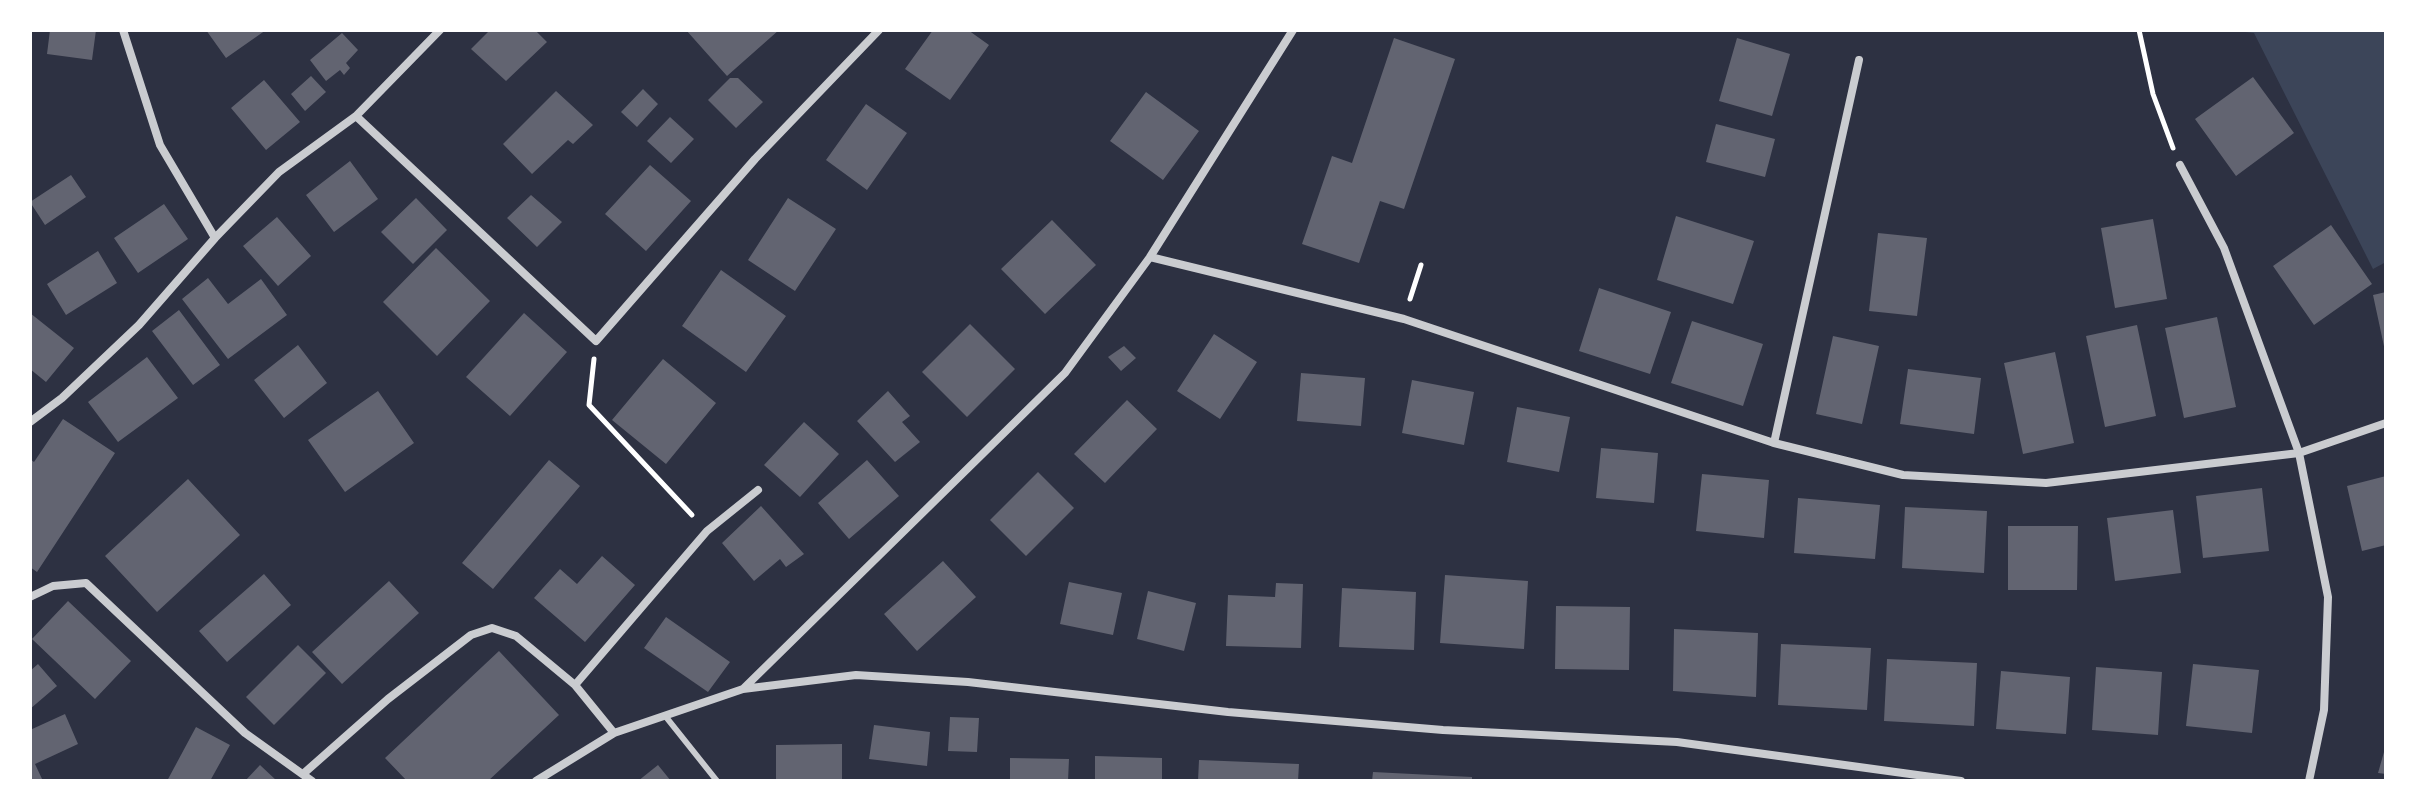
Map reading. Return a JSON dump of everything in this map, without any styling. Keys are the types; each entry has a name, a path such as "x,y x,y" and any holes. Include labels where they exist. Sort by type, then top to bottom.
{"street":[{"path":"123,30 160,145 215,238"},
{"path":"30,422 62,398 139,325 215,238 279,172 356,116 440,30"},
{"path":"356,116 596,341 755,159 879,30"},
{"path":"743,689 1065,373 1150,257 1293,30"},
{"path":"1774,443 1859,60"},
{"path":"2180,165 2224,248 2299,453 2328,597 2324,710 2309,781"},
{"path":"1150,257 1404,319 1774,443 1903,475 2046,483 2299,453 2386,423"},
{"path":"575,685 707,531 758,490"},
{"path":"30,597 53,586 86,583 245,733 312,781"},
{"path":"303,774 412,680 471,635 492,628 516,636 575,685 614,733"},
{"path":"536,781 614,733 743,689 856,675 968,682 1305,718 1677,742 1961,781"}],"lane":[{"path":"666,717 717,781"}],"path":[{"path":"2139,30 2153,94 2180,165"},
{"path":"1404,319 1421,265"},
{"path":"596,341 589,405 707,531"}],"shaded area":[{"path":"2228,30 2386,30 2386,262 2373,269 2254,33"}],"building":[{"path":"50,30 96,30 92,60 47,54"},
{"path":"206,30 266,30 226,58"},
{"path":"490,30 535,30 547,42 506,81 471,49"},
{"path":"686,30 779,30 727,76"},
{"path":"933,30 968,30 989,45 950,100 905,69"},
{"path":"342,33 358,50 346,63 350,68 344,75 340,70 326,81 310,60"},
{"path":"1394,38 1455,59 1404,209 1380,201 1359,263 1302,244 1332,156 1352,163"},
{"path":"1737,38 1790,54 1772,116 1719,101"},
{"path":"311,76 326,92 305,111 291,94"},
{"path":"2253,77 2294,133 2236,176 2195,119"},
{"path":"730,78 738,78 763,102 736,128 708,100"},
{"path":"264,80 300,122 266,150 231,108"},
{"path":"643,89 658,104 637,127 621,112"},
{"path":"556,91 593,125 573,144 568,140 532,174 503,144"},
{"path":"1146,92 1199,131 1163,180 1110,141"},
{"path":"866,104 907,133 867,190 826,160"},
{"path":"670,117 694,139 671,163 647,141"},
{"path":"1716,124 1775,139 1765,177 1706,162"},
{"path":"350,161 378,199 334,232 306,195"},
{"path":"650,165 691,201 646,251 605,214"},
{"path":"71,175 86,197 45,225 30,202"},
{"path":"531,195 562,222 537,247 507,218"},
{"path":"416,198 447,230 413,264 381,232"},
{"path":"788,198 836,229 795,291 748,260"},
{"path":"164,204 188,239 138,273 114,238"},
{"path":"1676,216 1754,241 1733,304 1657,280"},
{"path":"277,217 311,256 278,286 243,246"},
{"path":"2153,219 2167,299 2115,308 2101,228"},
{"path":"1052,220 1096,265 1045,314 1001,269"},
{"path":"2331,225 2372,284 2314,325 2273,266"},
{"path":"1878,233 1927,238 1917,316 1869,311"},
{"path":"436,248 490,301 437,356 383,302"},
{"path":"98,251 117,283 66,315 47,284"},
{"path":"721,270 786,316 746,372 682,326"},
{"path":"208,278 228,304 261,279 287,315 228,359 182,299"},
{"path":"1599,288 1671,312 1650,374 1579,351"},
{"path":"2386,292 2386,351 2385,351 2373,295"},
{"path":"179,310 220,365 193,385 152,331"},
{"path":"30,313 74,348 46,382 30,369"},
{"path":"524,313 567,352 510,416 466,377"},
{"path":"2217,317 2236,407 2184,418 2165,328"},
{"path":"1692,321 1763,344 1743,406 1671,383"},
{"path":"970,324 1015,369 967,417 922,372"},
{"path":"2137,325 2156,416 2105,427 2086,336"},
{"path":"1214,334 1257,362 1220,419 1177,391"},
{"path":"1833,336 1879,346 1862,424 1816,414"},
{"path":"298,345 327,383 284,418 254,380"},
{"path":"1124,346 1136,358 1121,371 1108,357"},
{"path":"2055,352 2074,443 2023,454 2004,363"},
{"path":"147,357 178,398 118,442 88,402"},
{"path":"663,359 716,403 666,464 612,420"},
{"path":"1908,369 1981,378 1974,434 1900,424"},
{"path":"1301,373 1365,378 1361,426 1297,421"},
{"path":"1412,380 1474,392 1464,445 1402,433"},
{"path":"378,391 414,443 345,492 308,440"},
{"path":"888,391 910,416 902,422 920,442 895,462 857,421"},
{"path":"1127,400 1157,429 1105,483 1074,454"},
{"path":"1517,407 1570,417 1559,472 1507,462"},
{"path":"63,419 115,453 37,572 30,567 30,459 34,462"},
{"path":"804,422 839,454 800,497 764,465"},
{"path":"1601,448 1658,453 1654,503 1596,498"},
{"path":"549,460 580,486 493,589 462,563"},
{"path":"867,460 899,496 849,539 818,503"},
{"path":"1038,472 1074,508 1026,556 990,520"},
{"path":"1702,474 1769,480 1764,538 1696,531"},
{"path":"2386,476 2386,545 2362,551 2347,486"},
{"path":"188,479 240,535 157,612 105,556"},
{"path":"2262,488 2269,551 2203,558 2196,496"},
{"path":"1798,498 1880,505 1875,559 1794,553"},
{"path":"761,506 804,554 786,567 780,559 754,581 722,543"},
{"path":"1905,507 1987,511 1984,573 1902,568"},
{"path":"2173,510 2181,573 2115,581 2107,518"},
{"path":"2008,526 2078,526 2077,590 2008,590"},
{"path":"602,556 635,585 585,642 534,598 560,569 577,584"},
{"path":"943,561 976,597 917,651 884,614"},
{"path":"264,574 291,605 227,662 199,631"},
{"path":"1445,575 1528,581 1524,649 1440,643"},
{"path":"389,581 419,613 342,684 312,652"},
{"path":"1069,582 1122,593 1113,635 1060,624"},
{"path":"1276,583 1303,584 1301,648 1226,646 1228,595 1275,597"},
{"path":"1342,588 1416,592 1414,650 1339,647"},
{"path":"1148,591 1196,603 1184,651 1137,639"},
{"path":"68,601 131,661 95,699 32,639"},
{"path":"1556,606 1630,607 1629,670 1555,669"},
{"path":"666,617 730,662 708,692 644,648"},
{"path":"1674,629 1758,633 1756,697 1673,691"},
{"path":"1781,644 1871,648 1867,710 1778,705"},
{"path":"298,645 326,673 274,725 246,697"},
{"path":"499,651 559,715 488,781 407,781 385,758"},
{"path":"1887,659 1977,663 1974,726 1884,721"},
{"path":"38,664 57,686 30,709 30,671"},
{"path":"2193,664 2259,670 2252,733 2186,726"},
{"path":"2096,667 2162,672 2158,735 2092,730"},
{"path":"2001,671 2070,677 2066,734 1996,729"},
{"path":"65,714 78,744 35,764 43,781 30,781 30,730"},
{"path":"950,717 979,718 977,752 948,751"},
{"path":"874,725 930,732 927,766 869,759"},
{"path":"196,727 230,745 210,781 167,781"},
{"path":"842,744 842,781 776,781 776,745"},
{"path":"2386,745 2386,774 2378,773"},
{"path":"1095,756 1162,758 1162,781 1095,781"},
{"path":"1010,758 1069,759 1068,781 1010,781"},
{"path":"1199,760 1299,764 1298,781 1198,781"},
{"path":"260,765 277,781 245,781"},
{"path":"658,765 671,781 638,781"},
{"path":"1373,772 1472,777 1472,781 1372,781"}]}
